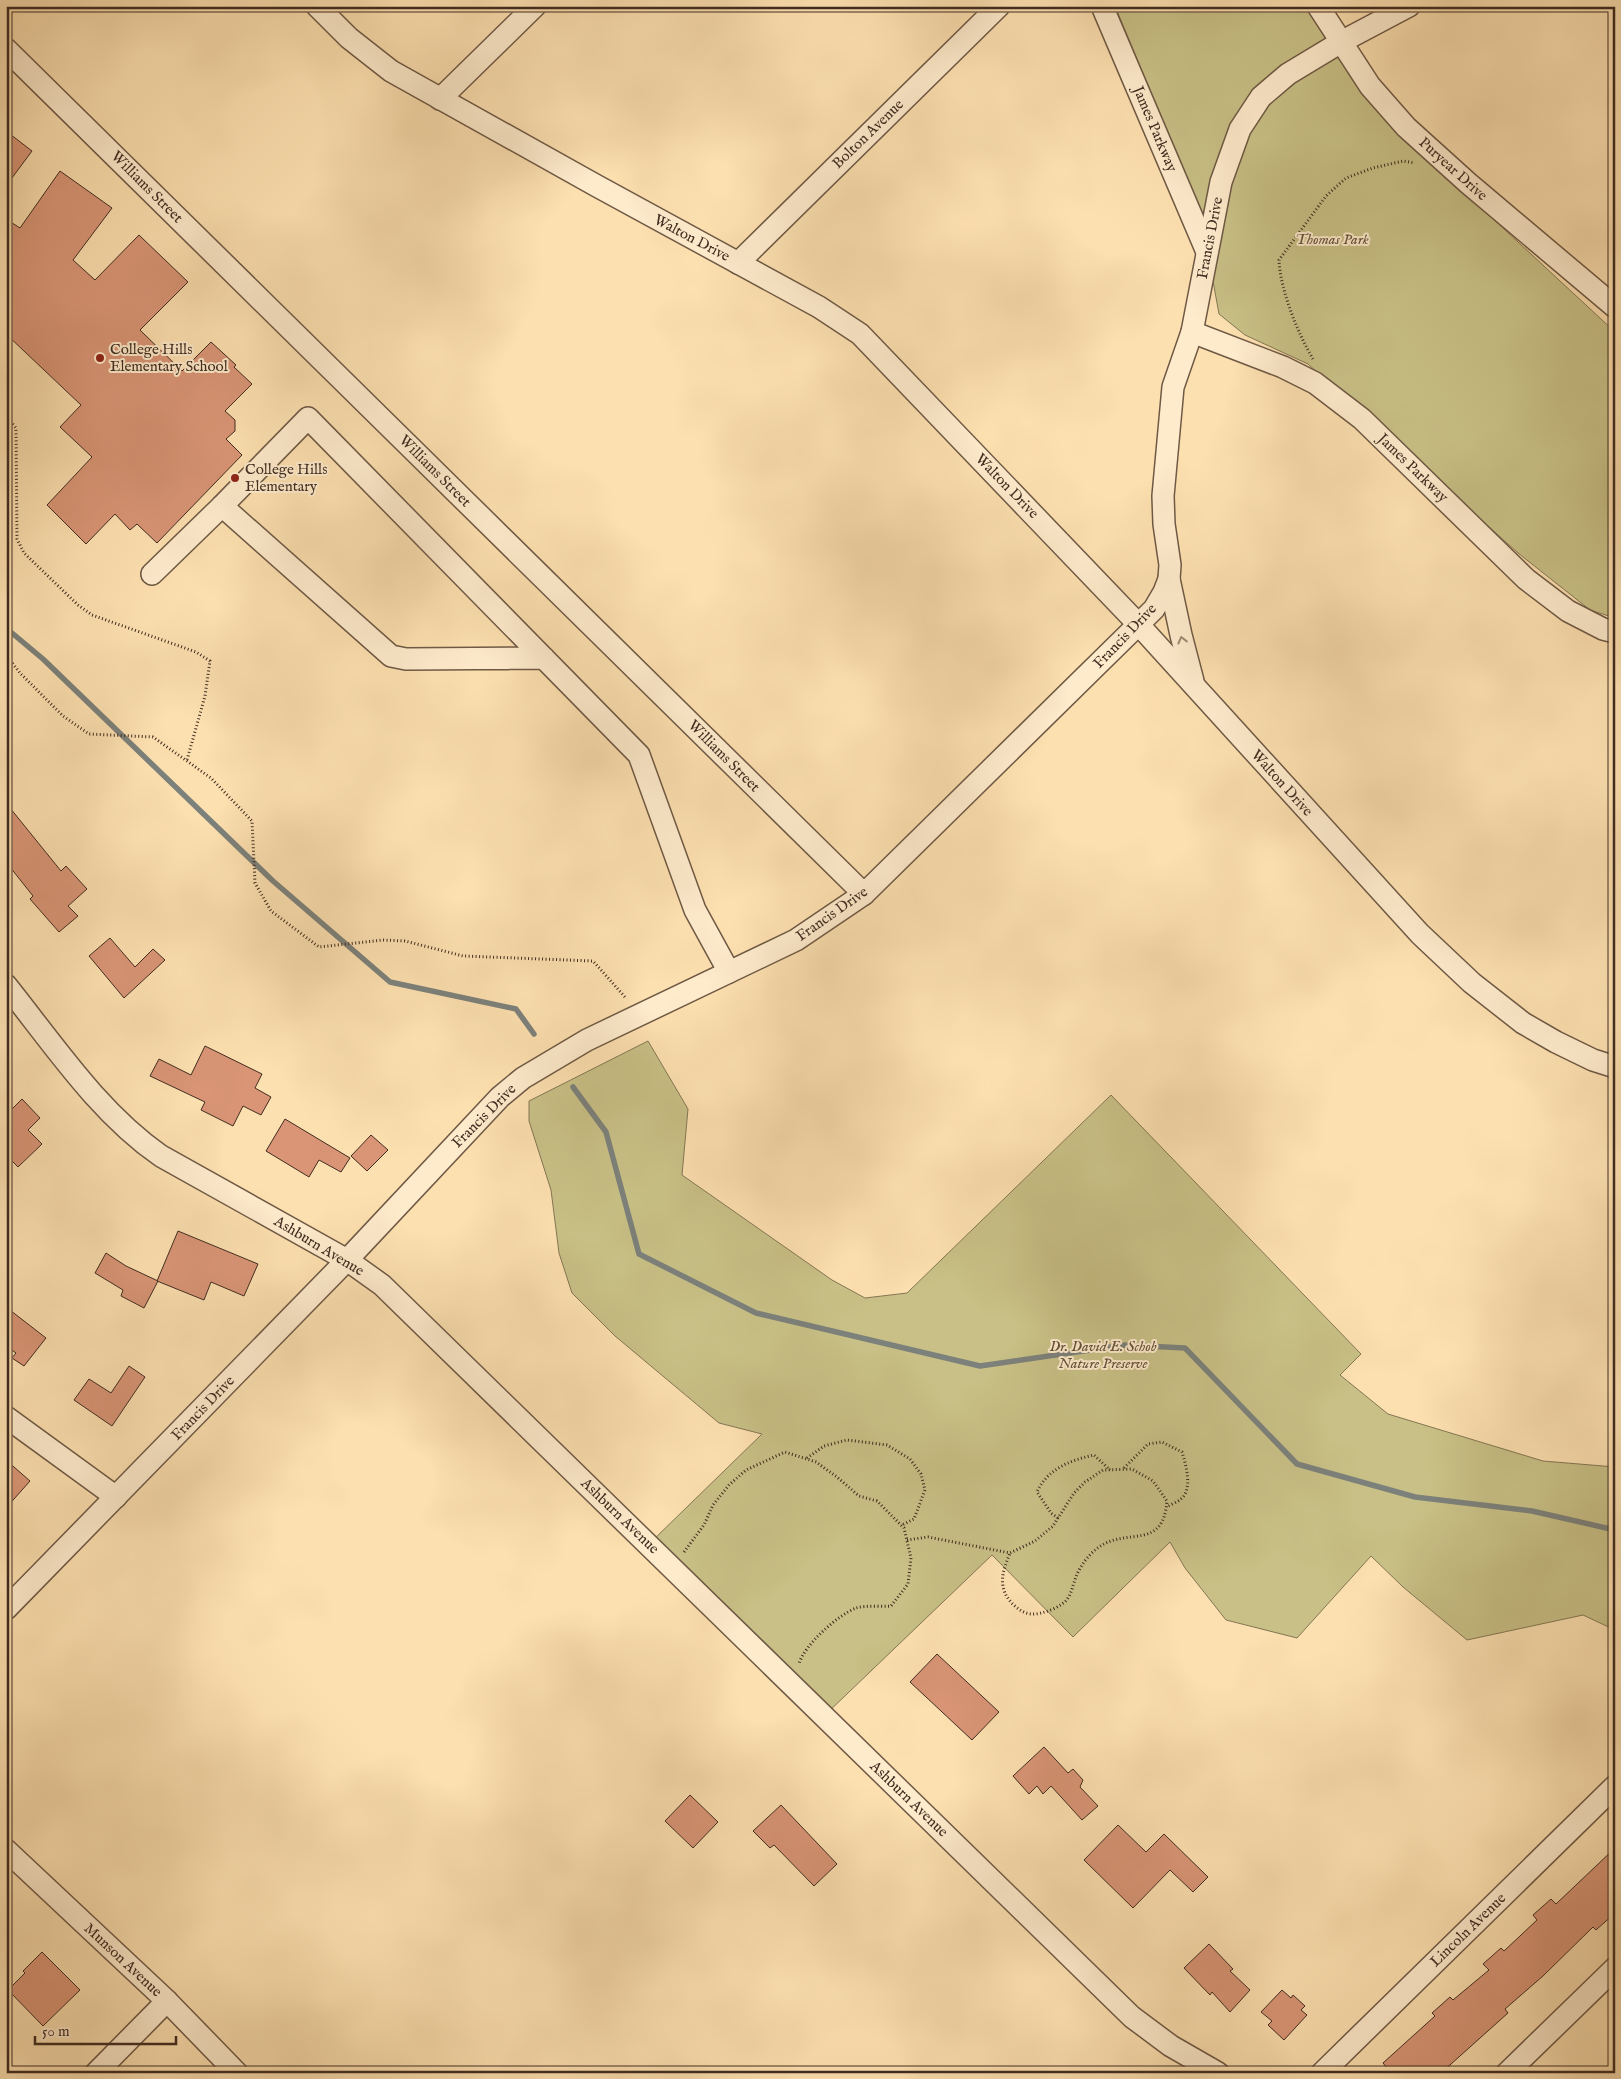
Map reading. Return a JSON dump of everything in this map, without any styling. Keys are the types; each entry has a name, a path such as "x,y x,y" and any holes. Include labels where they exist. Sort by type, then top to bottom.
{"street":[{"name":"Walton Drive","path":"316,6 349,38 391,70 440,99 820,307 860,334 1139,625 1420,934 1472,983 1523,1023 1592,1060 1615,1067"},
{"path":"440,99 535,6"},
{"name":"Bolton Avenue","path":"738,263 999,6"},
{"name":"James Parkway","path":"1102,6 1207,252"},
{"name":"Puryear Drive","path":"1318,6 1370,86 1406,127 1468,184 1615,307"},
{"name":"Francis Drive","path":"6,1609 347,1260 500,1097 523,1078 587,1040 796,940 864,894 1139,625 1154,608 1164,592 1169,579 1170,565 1164,524 1163,496 1173,387 1192,332 1225,167 1240,129 1250,111 1272,87 1306,62 1409,6"},
{"name":"Williams Street","path":"6,49 864,894"},
{"name":"James Parkway","path":"1192,332 1283,367 1315,382 1362,419 1526,579 1568,611 1603,629 1615,632"},
{"path":"152,574 308,418 639,755 695,910 729,972"},
{"path":"222,506 391,656 406,659 544,658"},
{"path":"1169,579 1180,635 1195,686"},
{"name":"Ashburn Avenue","path":"6,985 108,1112 136,1139 160,1156 347,1260 382,1285 1132,2017 1171,2046 1218,2073"},
{"path":"6,1417 116,1497"},
{"name":"Lincoln Avenue","path":"1322,2073 1615,1786"},
{"name":"Munson Avenue","path":"6,1850 167,2001 237,2073"},
{"path":"1507,2073 1615,1968"},
{"path":"96,2073 167,2001"}],"path":[{"path":"1313,360 1301,339 1279,273 1279,260 1326,196 1346,178 1373,168 1403,162 1418,163"},
{"path":"6,416 16,428 17,539 24,553 78,605 92,615 196,652 210,661 205,696 187,760"},
{"path":"6,655 20,673 63,716 89,734 153,737 211,778 252,822 255,883 271,911 320,947 383,940 405,941 463,956 592,961 625,997"},
{"path":"806,1459 824,1446 847,1440 887,1445 910,1459 922,1474 926,1490 914,1518 902,1525"},
{"path":"1124,1469 1148,1444 1162,1442 1182,1452 1187,1467 1187,1487 1182,1498 1166,1507"},
{"path":"671,1566 704,1525 713,1505 723,1492 746,1470 786,1452 816,1462 837,1477 858,1496 877,1501 902,1525 911,1558 908,1584 891,1606 856,1608 825,1628 801,1655 794,1686"},
{"path":"1058,1518 1051,1513 1037,1492 1042,1481 1076,1458 1094,1455 1110,1470"},
{"path":"907,1540 928,1537 1010,1553 1034,1541 1053,1526 1074,1494 1085,1482 1103,1470 1132,1469 1153,1481 1167,1501 1165,1518 1152,1533 1113,1541 1099,1547 1084,1562 1076,1576 1068,1600 1058,1608 1031,1614 1017,1608 1006,1596 1001,1576 1010,1553"}],"green space":[{"name":"Thomas Park","path":"1115,6 1311,6 1392,125 1615,332 1615,618 1590,610 1518,553 1308,364 1245,335 1219,314 1201,215"},
{"name":"Dr. David E. Schob Nature Preserve","path":"648,1041 688,1109 682,1175 832,1280 865,1298 907,1293 1111,1095 1361,1354 1340,1375 1388,1414 1543,1461 1615,1467 1615,1630 1583,1615 1467,1640 1403,1587 1371,1556 1297,1638 1226,1620 1185,1568 1170,1542 1073,1637 992,1555 824,1716 649,1544 762,1434 719,1423 615,1336 572,1293 559,1253 551,1190 529,1121 529,1101"}],"building":[{"path":"6,131 32,151 6,186"},
{"name":"College Hills Elementary School","path":"60,171 112,208 73,260 95,280 139,235 188,282 140,330 182,371 211,342 236,365 234,367 252,384 225,411 235,420 235,431 226,439 242,455 157,543 137,524 130,530 115,514 86,544 47,505 92,457 60,427 81,405 6,334 6,219 20,228"},
{"path":"6,803 61,871 66,866 87,889 68,906 78,916 59,932 30,899 33,896 6,862"},
{"path":"110,938 135,967 153,949 165,960 124,998 89,956"},
{"path":"205,1046 262,1074 255,1088 271,1097 261,1115 243,1106 233,1126 201,1110 205,1102 150,1076 159,1059 191,1075"},
{"path":"22,1099 40,1118 28,1130 42,1144 18,1167 6,1155 6,1115"},
{"path":"285,1119 350,1158 341,1172 319,1160 309,1177 266,1151"},
{"path":"371,1135 388,1150 367,1171 351,1156"},
{"path":"178,1231 258,1264 244,1296 211,1282 204,1300 157,1281"},
{"path":"106,1253 126,1266 158,1281 144,1308 121,1296 123,1290 95,1273"},
{"path":"6,1307 46,1338 24,1366 12,1358 16,1353 6,1346"},
{"path":"129,1366 145,1377 112,1426 74,1400 89,1379 111,1393"},
{"path":"6,1460 30,1481 6,1508"},
{"path":"937,1654 999,1712 972,1740 910,1682"},
{"path":"1044,1747 1068,1773 1073,1769 1083,1780 1080,1787 1098,1806 1082,1820 1051,1786 1043,1794 1037,1786 1029,1794 1013,1776"},
{"path":"690,1795 718,1822 693,1848 665,1821"},
{"path":"781,1805 837,1864 814,1886 774,1845 770,1848 753,1831"},
{"path":"1118,1825 1146,1852 1164,1834 1208,1877 1193,1892 1170,1870 1133,1908 1084,1860"},
{"path":"1615,1848 1615,1913 1596,1930 1593,1927 1543,1976 1505,2009 1508,2013 1441,2073 1391,2073 1383,2063 1435,2016 1432,2013 1450,1997 1453,2000 1489,1970 1483,1964 1501,1948 1504,1951 1537,1920 1533,1915 1551,1899 1556,1904"},
{"path":"1209,1944 1233,1969 1230,1971 1250,1990 1230,2012 1212,1992 1210,1995 1184,1968"},
{"path":"42,1952 80,1990 43,2026 8,1990"},
{"path":"1282,1990 1291,1998 1293,1995 1305,2006 1301,2010 1307,2015 1284,2040 1268,2025 1272,2021 1261,2012"}],"waterway":[{"path":"6,628 43,659 273,881 390,982 516,1009 534,1034"},
{"path":"573,1087 606,1132 639,1254 756,1313 980,1366 1125,1345 1185,1348 1297,1464 1415,1497 1532,1511 1615,1530"}],"place":[{"name":"College Hills Elementary School","path":"100,358"},
{"name":"College Hills Elementary","path":"235,478"}]}
